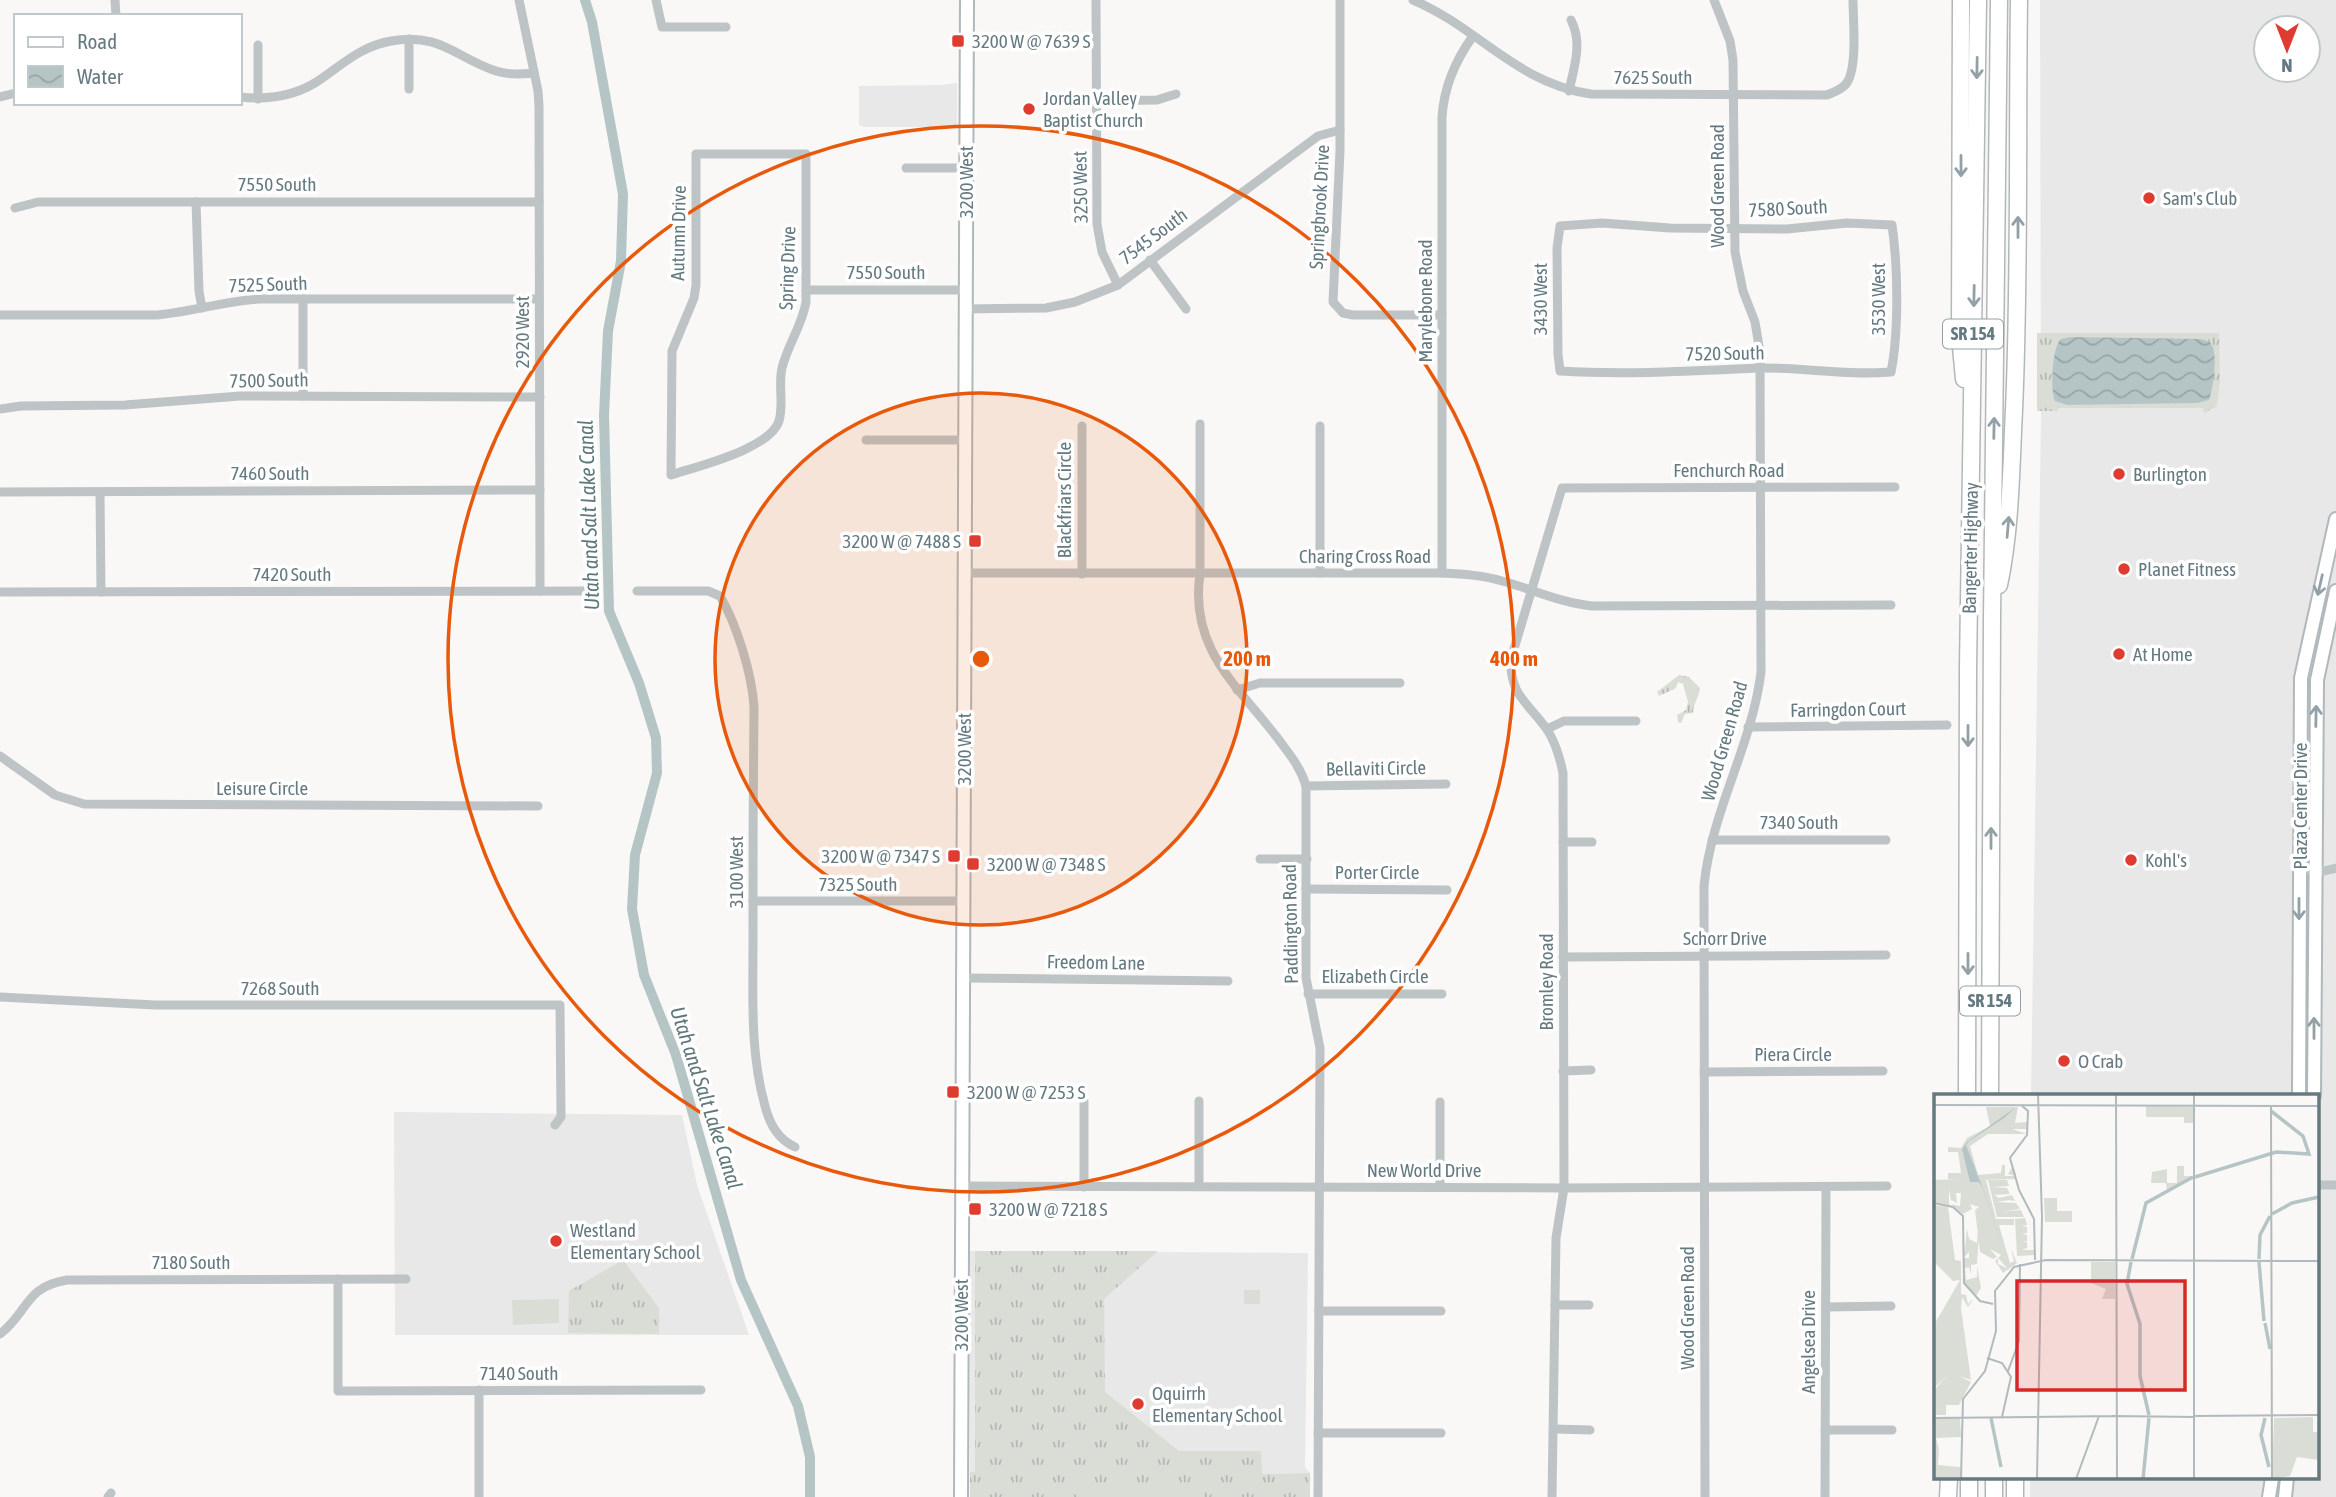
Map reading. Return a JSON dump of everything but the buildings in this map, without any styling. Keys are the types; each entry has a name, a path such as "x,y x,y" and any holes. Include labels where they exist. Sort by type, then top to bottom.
{"highway":[{"path":"1961,0 1960,336 1971,474"},
{"name":"Bangerter Highway","path":"1967,1094 1971,474 1978,0"},
{"name":"Bangerter Highway","path":"1990,1094 1999,0"},
{"path":"1992,618 2009,521 2018,273 2019,0"},
{"path":"1991,906 1999,978 2000,1094"}],"street":[{"name":"2920 West","path":"519,0 539,106 540,591"},
{"path":"656,0 662,27 726,27"},
{"name":"3200 West","path":"961,1497 967,0"},
{"name":"3250 West","path":"1096,0 1097,224 1102,253 1118,285"},
{"name":"Springbrook Drive","path":"1340,0 1340,130 1333,302 1343,313 1353,316 1442,315"},
{"name":"7625 South","path":"1413,0 1433,8 1521,69 1547,83 1569,91 1618,95 1827,95 1838,91 1846,84 1851,74 1853,0"},
{"name":"Wood Green Road","path":"1705,1497 1704,886 1712,840 1758,699 1761,672 1758,336 1737,269 1734,228 1733,60 1730,41 1714,0"},
{"path":"1569,91 1578,44 1571,20"},
{"name":"Marylebone Road","path":"1442,573 1443,101 1455,64 1473,36"},
{"path":"409,39 409,89"},
{"path":"242,97 277,97 299,91 320,80 358,52 375,45 409,39 431,41 449,47 499,72 534,73"},
{"path":"258,45 258,99"},
{"path":"1096,101 1157,100 1176,94"},
{"name":"7545 South","path":"965,309 1046,308 1076,302 1118,285 1318,136 1340,130"},
{"name":"Autumn Drive","path":"671,475 672,351 694,298 696,285 696,154 806,153"},
{"name":"Spring Drive","path":"671,475 756,446 773,433 781,415 782,371 803,320 806,290 806,153"},
{"path":"906,168 966,168"},
{"name":"7550 South","path":"15,208 38,202 539,202"},
{"path":"197,202 198,291 202,308"},
{"name":"7580 South","path":"1560,226 1602,223 1670,228 1787,229 1847,223 1892,225"},
{"name":"3530 West","path":"1891,372 1895,352 1895,245 1892,225"},
{"name":"3430 West","path":"1560,226 1557,248 1560,371"},
{"path":"1150,260 1186,309"},
{"name":"7550 South","path":"806,290 965,290"},
{"path":"303,299 303,396"},
{"name":"7525 South","path":"0,315 157,315 240,300 540,299"},
{"name":"7520 South","path":"1560,371 1653,373 1760,368 1818,369 1871,374 1891,372"},
{"name":"7500 South","path":"0,409 21,406 125,405 240,396 540,397"},
{"name":"Paddington Road","path":"1200,424 1199,607 1206,642 1214,659 1237,690 1297,763 1306,786 1308,994 1320,1048 1318,1497"},
{"name":"Blackfriars Circle","path":"1082,426 1082,574"},
{"path":"1320,426 1320,573"},
{"path":"866,440 965,440"},
{"name":"Fenchurch Road","path":"1562,488 1895,487"},
{"name":"Bromley Road","path":"1552,1497 1556,1238 1563,1188 1563,773 1555,744 1547,729 1519,695 1512,680 1511,659 1562,488"},
{"name":"7460 South","path":"0,492 540,490"},
{"path":"100,493 101,592"},
{"name":"Plaza Center Drive","path":"2299,1094 2302,666 2336,519"},
{"name":"Charing Cross Road","path":"964,573 1442,573 1478,575 1565,601 1592,606 1891,605"},
{"name":"7420 South","path":"0,592 585,591"},
{"name":"3100 West","path":"637,591 715,593 724,602 753,687 753,1021 759,1082 765,1109 775,1132 795,1147"},
{"name":"Plaza Center Drive","path":"2314,1094 2317,680 2336,591"},
{"path":"1237,690 1260,683 1400,683"},
{"path":"1547,729 1564,722 1636,721"},
{"name":"Farringdon Court","path":"1748,727 1947,725"},
{"name":"Leisure Circle","path":"0,756 55,795 84,804 538,806"},
{"name":"Bellaviti Circle","path":"1306,786 1446,784"},
{"name":"7340 South","path":"1712,840 1886,840"},
{"path":"1563,842 1592,842"},
{"path":"1260,859 1307,859"},
{"path":"2299,869 2315,871 2336,868"},
{"name":"Porter Circle","path":"1306,890 1447,890"},
{"name":"7325 South","path":"753,901 963,901"},
{"name":"Schorr Drive","path":"1563,957 1886,955"},
{"name":"Freedom Lane","path":"962,978 1228,981"},
{"name":"Elizabeth Circle","path":"1308,994 1442,994"},
{"name":"7268 South","path":"0,997 155,1005 560,1005 561,1116 555,1125"},
{"path":"1563,1071 1591,1070"},
{"name":"Piera Circle","path":"1704,1072 1883,1071"},
{"path":"1084,1101 1084,1187"},
{"path":"1199,1101 1199,1186"},
{"path":"1440,1102 1440,1187"},
{"path":"2318,1185 2336,1185"},
{"name":"New World Drive","path":"962,1186 1887,1186"},
{"name":"Angelsea Drive","path":"1825,1497 1826,1187"},
{"name":"7140 South","path":"338,1279 338,1391 701,1390"},
{"name":"7180 South","path":"0,1334 16,1320 35,1292 44,1285 66,1280 406,1279"},
{"path":"1555,1305 1589,1305"},
{"path":"1826,1307 1891,1306"},
{"path":"1319,1311 1441,1311"},
{"path":"479,1390 479,1497"},
{"path":"1555,1429 1590,1430"},
{"path":"1825,1430 1892,1430"},
{"path":"1318,1433 1441,1433"}],"shaded area":[{"path":"2040,0 2336,0 2336,1497 2030,1497 2030,1480 2318,1480 2318,1094 2031,1094 2041,416"},
{"path":"957,83 957,127 859,125 859,86"},
{"name":"Westland Elementary School","path":"394,1112 682,1115 697,1185 749,1335 395,1335"},
{"name":"Oquirrh Elementary School","path":"969,1251 1308,1253 1305,1467 1310,1473 1261,1474 1261,1451 1218,1451 1218,1473 970,1472"}],"green space":[{"path":"2037,333 2219,333 2220,380 2217,406 2204,413 2203,408 2058,408 2058,411 2037,411"},
{"path":"1679,675 1689,677 1700,688 1693,713 1685,714 1681,723 1678,722 1677,715 1686,710 1688,702 1683,684 1678,682 1676,688 1659,696 1657,692"},
{"path":"975,1251 1158,1251 1104,1299 1105,1392 1179,1451 1261,1451 1262,1474 1310,1473 1310,1497 970,1497 970,1472 975,1472"},
{"path":"623,1260 659,1308 659,1334 568,1333 569,1291"},
{"path":"1244,1290 1260,1290 1260,1304 1244,1304"},
{"path":"559,1299 559,1323 513,1325 512,1300"},
{"path":"1204,1490 1204,1497 1079,1497 1079,1491"}],"water":[{"path":"2070,337 2208,341 2213,348 2215,359 2209,400 2197,403 2067,405 2055,401 2052,378 2056,350 2061,339"}],"waterway":[{"name":"Utah and Salt Lake Canal","path":"585,0 592,22 623,194 621,261 608,331 604,415 609,611 639,683 656,738 657,773 635,855 632,909 644,975 676,1055 741,1280 798,1406 810,1457 810,1497"}],"place":[{"name":"3200 W @ 7639 S","path":"958,41"},
{"name":"Jordan Valley Baptist Church","path":"1029,109"},
{"name":"Sam's Club","path":"2149,198"},
{"name":"Burlington","path":"2119,474"},
{"name":"3200 W @ 7488 S","path":"975,541"},
{"name":"Planet Fitness","path":"2124,569"},
{"name":"At Home","path":"2119,654"},
{"name":"3200 W @ 7347 S","path":"954,856"},
{"name":"Kohl's","path":"2131,860"},
{"name":"3200 W @ 7348 S","path":"973,864"},
{"name":"O Crab","path":"2064,1061"},
{"name":"3200 W @ 7253 S","path":"953,1092"},
{"name":"3200 W @ 7218 S","path":"975,1209"},
{"name":"Westland Elementary School","path":"556,1241"},
{"name":"Oquirrh Elementary School","path":"1138,1404"}]}
